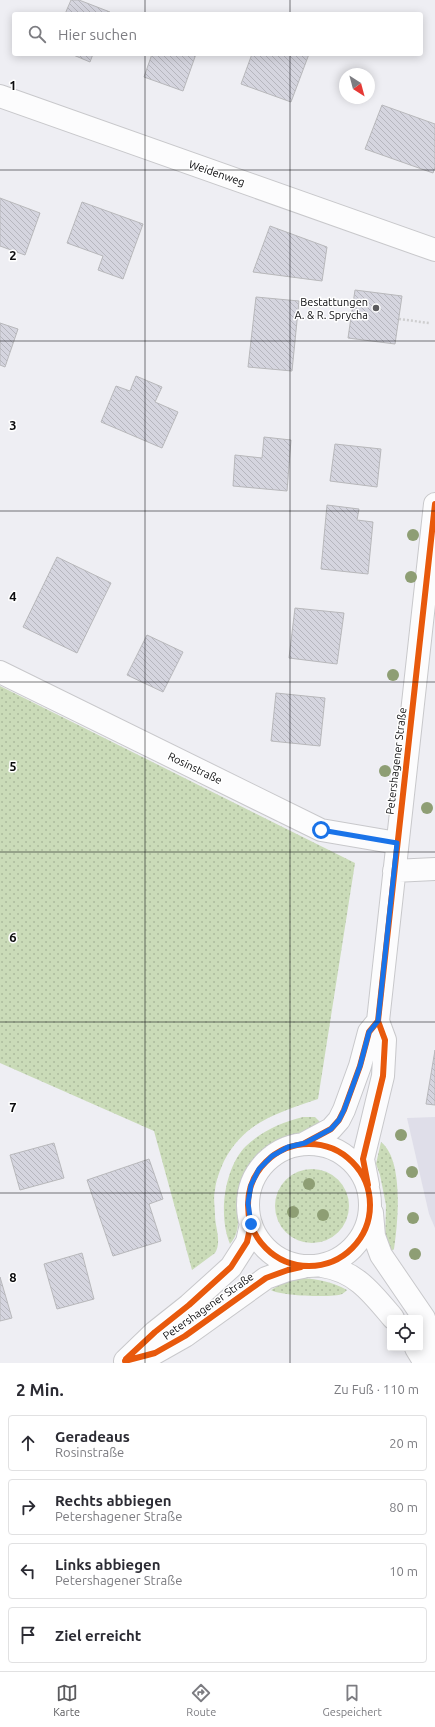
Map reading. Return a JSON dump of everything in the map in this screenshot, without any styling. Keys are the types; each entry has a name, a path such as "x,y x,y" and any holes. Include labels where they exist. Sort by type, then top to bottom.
{"street":[{"name":"Weidenweg","path":"0,96 435,250"},
{"name":"Petershagener Straße","path":"123,1362 155,1353 185,1336 266,1278 288,1270 339,1259 354,1248 367,1229 371,1207 363,1159 383,1076 385,1040 378,1021 435,504"},
{"name":"Rosinstraße","path":"0,672 321,830 397,843"},
{"path":"394,871 435,869"},
{"name":"Petershagener Straße","path":"312,1266 284,1262 269,1252 257,1238 251,1224 248,1203 251,1185 259,1169 272,1156 288,1147 305,1143 331,1129 339,1120 360,1066 369,1032 378,1021"},
{"name":"Petershagener Straße","path":"305,1143 324,1145 340,1151 358,1166 368,1185"},
{"path":"371,1207 374,1236 382,1255 424,1318 435,1354"},
{"name":"Petershagener Straße","path":"123,1362 155,1332 231,1267 247,1242 251,1224"},
{"path":"312,1266 332,1267 353,1276 379,1300 391,1315"},
{"path":"418,1351 425,1363"}],"path":[{"path":"399,319 429,323"}],"shaded area":[{"path":"435,1117 435,1228 429,1214 407,1118"}],"green space":[{"path":"0,686 355,863 318,1099 276,1114 264,1120 252,1127 232,1147 221,1168 214,1193 215,1220 218,1239 217,1249 215,1253 192,1270 154,1131 0,1063"},
{"path":"303,1117 315,1117 320,1122 302,1132 276,1141 261,1154 248,1170 243,1179 238,1196 238,1227 234,1239 230,1244 226,1233 224,1220 225,1193 228,1179 239,1155 246,1146 266,1132 280,1124"},
{"path":"381,1142 388,1151 393,1163 398,1192 396,1237 394,1249 390,1252 385,1240 386,1205 380,1175 376,1164"},
{"path":"312,1169 333,1175 343,1185 349,1206 343,1227 333,1237 312,1243 291,1237 281,1227 275,1206 281,1185 291,1175"},
{"path":"302,1278 325,1281 347,1290 342,1294 318,1296 284,1294 271,1290 281,1284"}],"building":[{"path":"71,0 79,0 110,12 66,12"},
{"path":"76,56 92,56 90,62"},
{"path":"151,56 195,56 183,91 144,77"},
{"path":"251,56 308,56 291,102 241,84"},
{"path":"382,105 435,124 435,167 433,173 365,149"},
{"path":"0,198 40,213 25,255 0,246"},
{"path":"82,202 143,224 123,279 98,270 103,256 67,243"},
{"path":"270,226 327,247 322,281 253,272"},
{"name":"Bestattungen A. & R. Sprycha","path":"355,290 402,296 395,344 348,338"},
{"path":"256,297 299,301 292,371 248,367"},
{"path":"0,323 18,329 5,367 0,365"},
{"path":"136,376 162,387 155,402 178,412 162,448 101,422 116,386 130,391"},
{"path":"264,437 291,440 287,491 233,486 235,455 262,458"},
{"path":"335,444 381,449 377,487 330,481"},
{"path":"327,505 359,509 357,520 373,522 368,574 321,569"},
{"path":"57,557 111,583 77,653 23,627"},
{"path":"295,608 344,613 337,664 289,658"},
{"path":"147,635 183,652 163,692 127,675"},
{"path":"276,693 325,698 320,746 271,741"},
{"path":"435,1050 435,1105 426,1104"},
{"path":"54,1143 64,1178 20,1190 10,1155"},
{"path":"149,1159 163,1199 149,1204 161,1241 113,1256 87,1180"},
{"path":"82,1253 94,1299 57,1309 44,1264"},
{"path":"0,1277 12,1318 0,1321"}],"cycle path":[{"path":"368,1185 363,1159 383,1076 385,1040 378,1021 435,504"},
{"path":"305,1143 331,1129 339,1120 360,1066 369,1032 378,1021"},
{"path":"309,1144 333,1148 352,1162 366,1181 370,1205 366,1229 352,1248 333,1262 309,1266 285,1262 266,1248 252,1229 248,1205 252,1181 266,1162 285,1148 309,1144"},
{"path":"126,1359 231,1267 247,1242 251,1224"},
{"path":"125,1361 155,1353 185,1336 266,1278 301,1267"}],"place":[{"name":"Bestattungen A. & R. Sprycha","path":"376,308"}],"route":[{"path":"251,1224 248,1203 251,1185 259,1169 272,1156 288,1147 305,1143 331,1129 339,1120 360,1066 369,1032 378,1021 397,843 321,830"}]}
